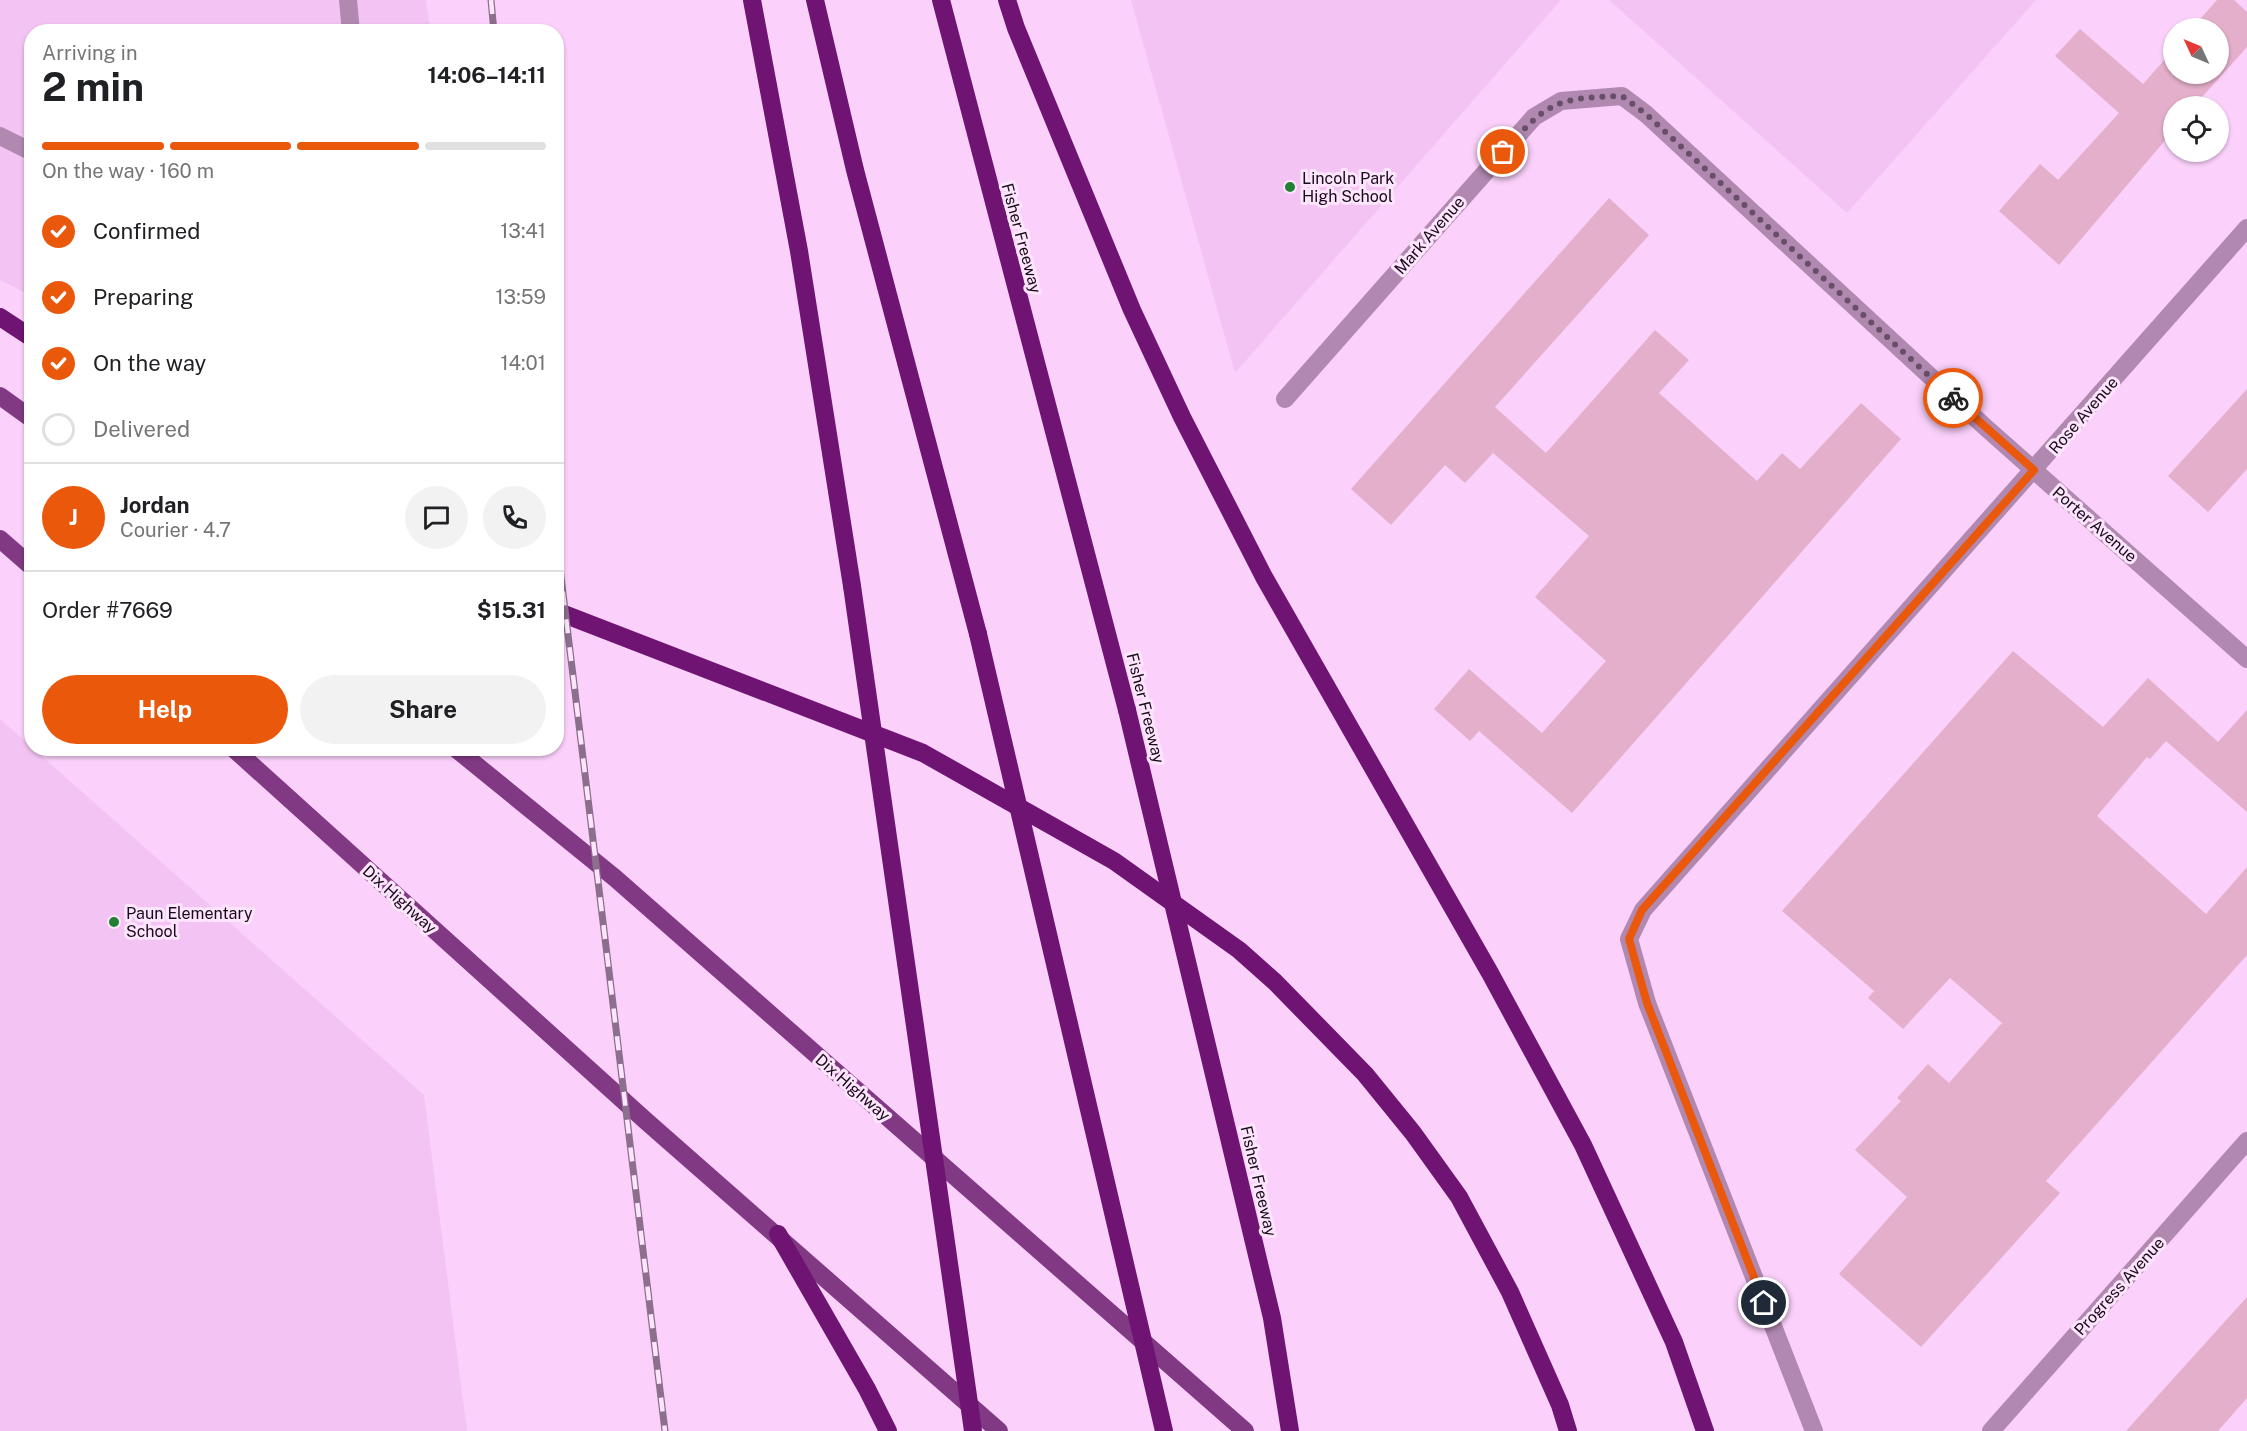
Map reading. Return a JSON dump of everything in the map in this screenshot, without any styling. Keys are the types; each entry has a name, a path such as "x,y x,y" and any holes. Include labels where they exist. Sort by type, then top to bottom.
{"highway":[{"path":"752,0 799,251 852,586 973,1431"},
{"path":"815,0 855,170 978,634 1164,1431"},
{"name":"Fisher Freeway","path":"941,0 1128,710 1272,1318 1290,1431"},
{"path":"1007,0 1016,28 1132,310 1182,417 1263,577 1490,973 1583,1145 1674,1342 1706,1431"},
{"path":"0,317 24,333"},
{"path":"564,614 923,753 1114,861 1239,950 1275,982 1365,1074 1413,1133 1459,1197 1510,1292 1560,1405 1568,1431"},
{"path":"778,1234 867,1389 888,1431"}],"main road":[{"path":"0,396 24,414"},
{"path":"0,539 24,560"},
{"name":"Dix Highway","path":"242,756 646,1121 778,1234 999,1431"},
{"name":"Dix Highway","path":"465,756 615,878 1245,1431"}],"street":[{"path":"348,0 350,24"},
{"name":"Porter Avenue","path":"1590,97 1622,96 1646,114 2034,470 2247,659"},
{"name":"Mark Avenue","path":"1285,399 1534,117 1561,101 1590,97"},
{"path":"0,136 24,148"},
{"name":"Rose Avenue","path":"1814,1431 1647,1003 1629,939 1642,910 2247,228"},
{"name":"Progress Avenue","path":"1990,1431 2247,1142"}],"shaded area":[{"path":"0,0 426,0 429,24 24,24 24,292 0,280"},
{"name":"Lincoln Park High School","path":"1131,0 1561,0 1235,373"},
{"path":"1609,0 2036,0 1847,213"},
{"name":"Paun Elementary School","path":"0,719 24,740 24,756 42,756 424,1095 467,1431 0,1431"}],"building":[{"path":"2217,0 2234,0 2247,12 2247,47 2229,67 2229,18 2201,18"},
{"path":"2080,29 2143,84 2163,61 2163,84 2214,84 2203,96 2163,96 2163,143 2059,265 1999,211 2040,164 2058,180 2119,113 2055,56"},
{"path":"1609,198 1649,235 1495,407 1546,453 1655,330 1689,360 1659,393 1757,481 1782,453 1800,469 1861,403 1901,439 1572,813 1479,731 1470,741 1434,709 1469,669 1542,733 1606,661 1535,597 1589,536 1493,453 1465,483 1445,465 1391,525 1351,489"},
{"path":"2247,389 2247,469 2208,512 2168,476"},
{"path":"2013,651 2103,727 2148,678 2218,742 2247,710 2247,812 2166,741 2150,759 2147,757 2097,816 2206,914 2247,867 2247,955 2046,1181 2060,1193 1921,1347 1839,1274 1907,1197 1855,1150 1901,1101 1897,1098 1928,1064 1949,1083 2002,1023 1950,978 1903,1029 1868,998 1874,991 1782,911"},
{"path":"2247,1297 2247,1398 2218,1431 2126,1431"}],"railway":[{"path":"491,0 493,24"},
{"path":"564,602 665,1431"}],"way so far":[{"path":"1503,152 1534,117 1561,101 1622,96 1646,114 1953,398"}],"place":[{"name":"Lincoln Park High School","path":"1290,187"},
{"name":"Paun Elementary School","path":"114,922"}],"route":[{"path":"1764,1303 1647,1003 1629,939 1642,910 2034,470 1953,398"}]}
